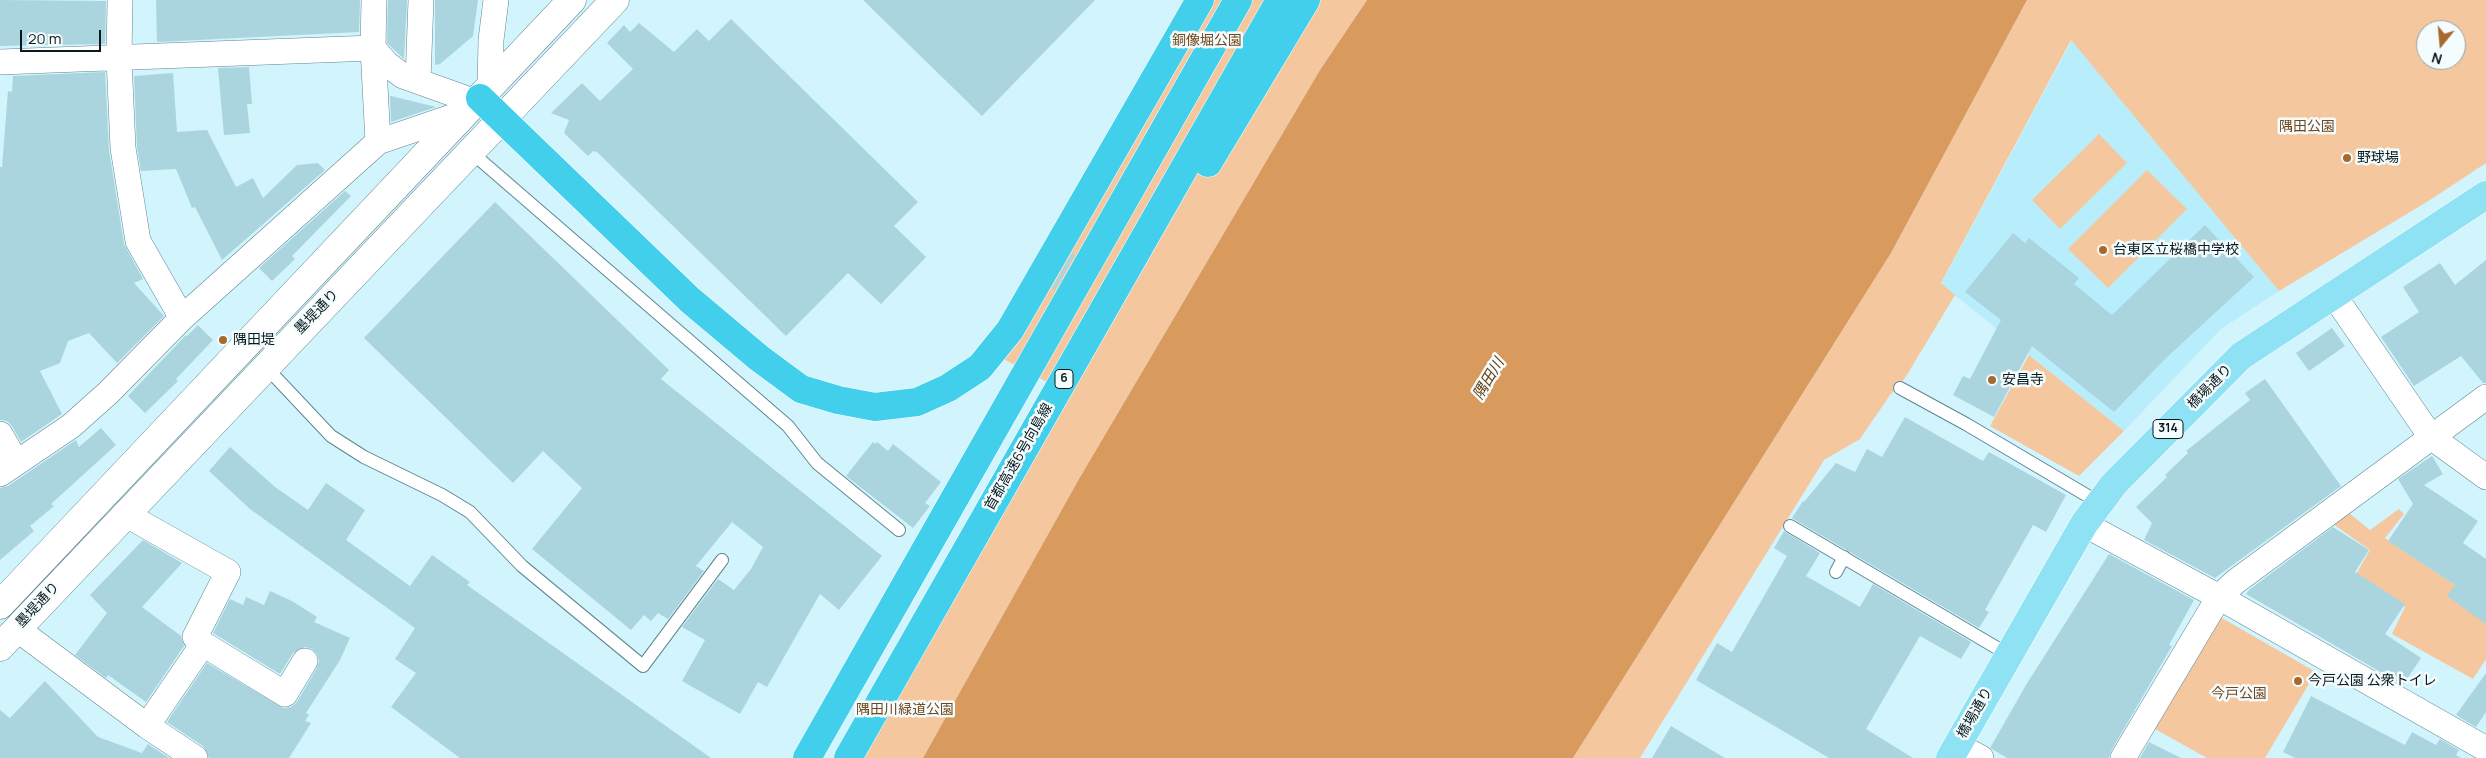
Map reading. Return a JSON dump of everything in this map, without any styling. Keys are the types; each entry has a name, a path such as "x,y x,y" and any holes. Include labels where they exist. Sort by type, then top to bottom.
{"highway":[{"path":"478,99 690,300 758,358 800,388 838,400 875,407 917,402 948,388 980,368 1010,330 1200,0"},
{"path":"807,758 1238,0"},
{"name":"首都高速6号向島線","path":"848,758 1280,0"},
{"path":"982,522 1062,404 1306,0"}],"main road":[{"name":"墨堤通り","path":"0,605 572,0"},
{"name":"墨堤通り","path":"8,638 615,0"},
{"name":"橋場通り","path":"1953,751 2091,513 2242,356 2333,294 2486,195"}],"street":[{"path":"120,0 119,59 123,148 138,241 182,318"},
{"path":"374,0 373,48 378,142"},
{"path":"418,80 421,0"},
{"path":"478,99 491,40 496,0"},
{"path":"0,62 373,48"},
{"path":"373,48 387,64 403,76 478,99"},
{"path":"0,434 8,468 71,426 108,393 182,318 378,142 478,99"},
{"path":"2333,294 2431,437 2486,476"},
{"path":"2123,758 2219,596 2234,582 2486,397"},
{"path":"2091,513 2219,596 2486,750"},
{"path":"125,514 228,572 195,637 203,644 285,694 304,661"},
{"path":"8,638 195,758"},
{"path":"147,726 203,644"},
{"path":"1953,751 1981,758"}],"lane":[{"path":"471,152 788,426 817,463 899,530"},
{"path":"265,366 331,436 364,457 442,495 470,512 522,566 643,666 722,560"},
{"path":"1900,388 1966,424 2091,513"},
{"path":"1790,526 2009,655"},
{"path":"1836,572 1844,557"}],"shaded area":[{"name":"台東区立桜橋中学校","path":"2072,40 2279,291 2221,329 2124,431 1941,284"}],"green space":[{"name":"隅田川緑道公園","path":"1183,0 1367,0 1320,70 1079,479 923,758 833,758 1049,383 992,353"},
{"name":"隅田公園","path":"2027,0 2486,0 2486,163 2430,200 2279,291 2071,40 1941,283 1955,295 1905,378 1890,395 1860,439 1824,460 1640,758 1573,758 1891,253"},
{"path":"2099,134 2127,163 2060,229 2032,200"},
{"path":"2147,170 2187,209 2108,288 2068,249"},
{"path":"2029,355 2124,431 2079,476 1990,426"},
{"path":"2399,509 2404,514 2385,538 2486,606 2486,659 2473,679 2392,634 2405,607 2354,578 2370,550 2333,524 2349,513 2370,530"},
{"name":"今戸公園","path":"2220,617 2316,672 2265,758 2207,758 2155,729"}],"water":[{"name":"隅田川","path":"1367,0 2027,0 1891,253 1573,758 923,758 1079,479 1320,70"}],"building":[{"path":"0,0 106,1 105,44 0,46"},
{"path":"156,0 360,0 359,32 157,42"},
{"path":"388,0 407,0 404,59 387,43"},
{"path":"435,0 478,0 473,36 440,64 435,65"},
{"path":"863,0 1095,0 982,116"},
{"path":"731,19 918,202 894,226 926,257 881,304 848,273 786,336 597,152 593,151 588,156 564,133 569,120 551,113 582,83 600,101 633,69 607,43 624,25 630,32 639,23 674,52 697,29 709,41"},
{"path":"249,67 252,104 247,104 250,133 224,135 218,68"},
{"path":"105,72 109,150 124,244 143,279 134,283 164,316 117,363 89,333 68,341 60,363 40,371 62,414 21,442 12,426 7,421 0,420 0,167 2,167 8,91 12,92 13,76"},
{"path":"173,73 177,132 207,130 236,187 253,178 263,198 297,165 318,163 325,170 222,260 195,207 192,208 176,169 141,171 137,147 134,76"},
{"path":"391,96 436,107 391,122"},
{"path":"345,191 351,196 292,256 295,259 272,281 259,268"},
{"path":"495,202 669,370 661,379 882,556 839,610 820,594 767,687 758,682 740,714 682,681 705,640 682,627 718,579 734,590 751,569 763,547 732,522 696,566 704,571 668,619 658,613 651,621 644,615 631,630 532,549 582,488 543,451 513,483 364,338"},
{"path":"2205,225 2254,277 2165,359 2114,412 2032,346 1994,417 1953,395 1963,376 1970,379 2001,320 1965,292 2013,233 2025,243 2029,238 2079,278 2074,284 2112,315"},
{"path":"1072,253 1075,255 1055,290 1052,288"},
{"path":"2486,260 2486,383 2483,383 2461,356 2414,386 2381,337 2419,312 2403,287 2440,263 2455,285"},
{"path":"198,325 213,340 176,379 178,381 145,413 128,396 186,335"},
{"path":"2332,328 2345,346 2309,371 2296,353"},
{"path":"2265,379 2341,486 2215,578 2144,540 2152,523 2136,507 2167,477 2165,475 2188,453 2186,451 2250,400 2245,393"},
{"path":"1905,417 1983,461 1989,452 2066,495 2046,532 2033,525 1985,610 1989,612 1979,628 1792,518 1803,501 1836,463 1855,472 1867,449 1882,457"},
{"path":"101,428 116,445 51,504 54,506 30,526 34,531 0,560 0,488 8,486 76,440 79,447"},
{"path":"873,442 875,444 877,442 888,451 893,444 941,482 925,503 930,506 913,528 846,476"},
{"path":"230,447 275,487 308,510 326,483 365,510 346,540 410,586 432,555 470,582 467,585 711,758 460,758 391,707 416,673 395,659 415,628 250,509 209,471"},
{"path":"2432,456 2443,474 2424,485 2478,521 2463,543 2486,559 2486,624 2447,596 2455,585 2388,541 2413,504 2398,479"},
{"path":"2333,527 2369,550 2355,572 2405,604 2385,634 2421,658 2403,685 2246,594"},
{"path":"1784,531 1820,553 1806,576 1860,607 1873,584 1971,642 1961,659 1920,636 1866,729 1913,758 1829,758 1696,680 1717,643 1732,652 1787,556 1774,548"},
{"path":"143,540 182,563 142,607 181,636 184,646 146,702 108,675 106,678 75,655 107,613 90,595"},
{"path":"2109,554 2194,600 2169,645 2172,646 2111,751 2109,758 2007,758 1990,748 2026,685"},
{"path":"270,591 292,601 317,617 314,622 350,638 340,660 306,713 309,715 305,721 311,723 289,758 209,758 203,746 167,722 207,663 284,708 291,707 297,702 317,668 319,661 317,654 312,649 305,647 293,653 280,674 213,633 230,599 243,605 246,597 264,605"},
{"path":"2486,673 2486,712 2476,727 2456,715"},
{"path":"45,681 98,737 142,753 148,744 169,758 0,758 0,710 10,718"},
{"path":"2311,696 2405,745 2412,732 2436,745 2440,739 2459,750 2456,755 2461,758 2295,758 2283,752"},
{"path":"1671,726 1725,758 1652,758"},
{"path":"2149,742 2181,758 2140,758"}],"place":[{"name":"野球場","path":"2347,158"},
{"name":"台東区立桜橋中学校","path":"2103,250"},
{"name":"隅田堤","path":"223,340"},
{"name":"安昌寺","path":"1992,380"},
{"name":"今戸公園 公衆トイレ","path":"2298,681"}],"park label":[{"name":"銅像堀公園","path":"1207,41"}]}
